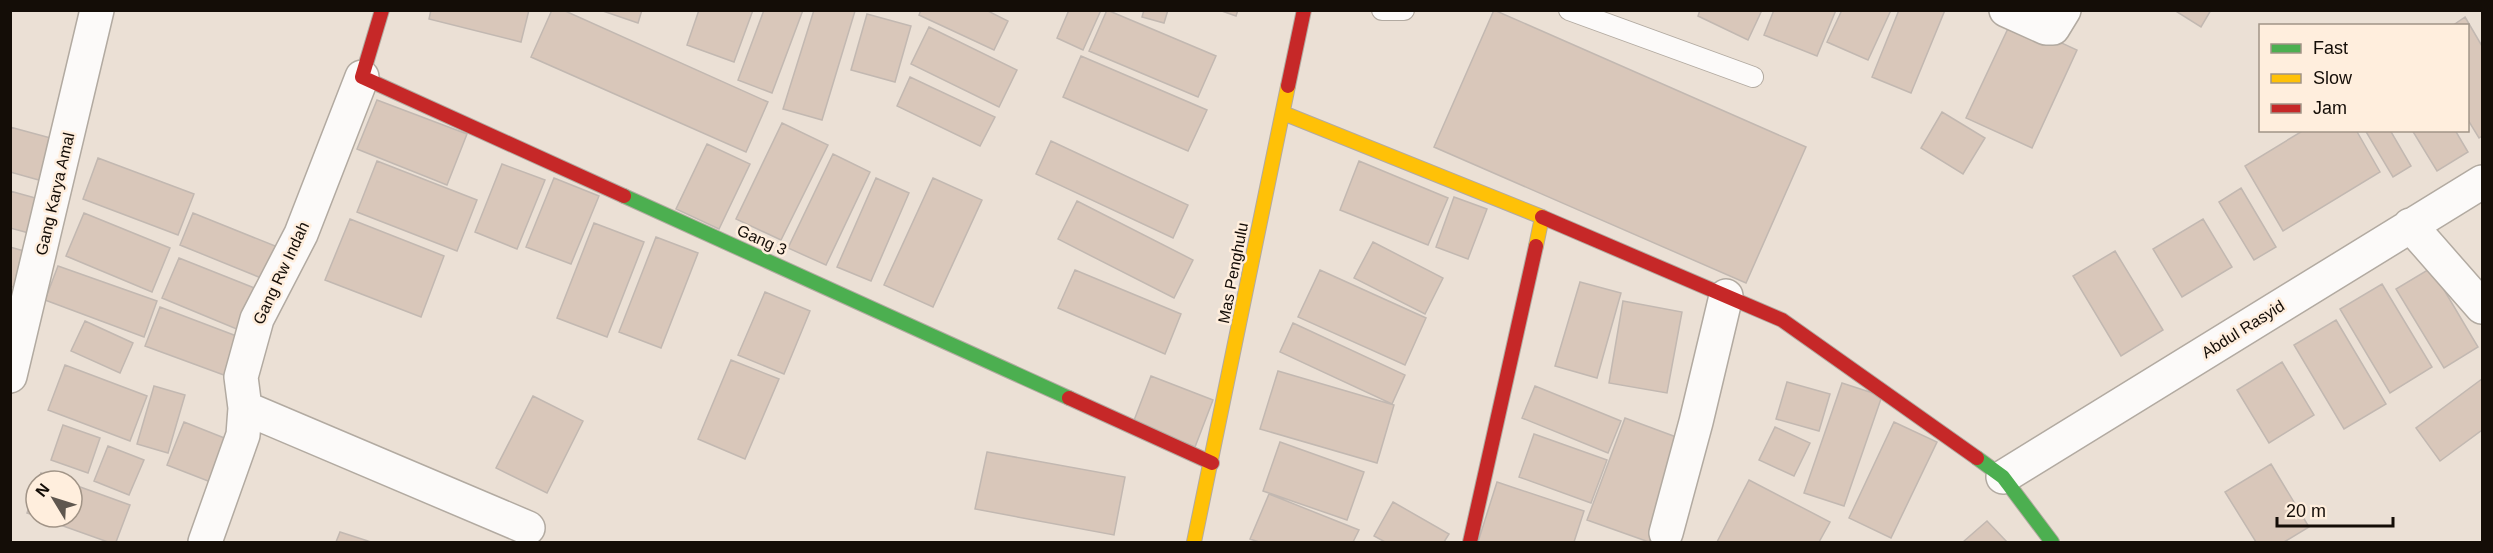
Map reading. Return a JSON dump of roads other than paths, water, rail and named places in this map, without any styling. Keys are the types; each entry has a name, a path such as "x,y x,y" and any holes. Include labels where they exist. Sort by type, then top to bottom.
{"street":[{"name":"Gang Karya Amal","path":"10,376 97,10"},
{"path":"362,77 382,10"},
{"name":"Mas Penghulu","path":"1200,540 1212,463 1282,113 1305,10"},
{"path":"2007,10 2046,28 2053,28 2064,10"},
{"name":"Gang Rw Indah","path":"205,543 243,435 245,408 241,377 257,319 301,234 362,77"},
{"name":"Gang 3","path":"362,77 1212,463"},
{"path":"1282,113 1542,218 1782,320 2003,477 2052,543"},
{"name":"Abdul Rasyid","path":"2003,477 2482,182"},
{"path":"1470,543 1542,218"},
{"path":"2410,225 2482,307"},
{"path":"1666,533 1696,422 1726,296"},
{"path":"245,408 528,528"}],"lane":[{"path":"1382,10 1404,10"},
{"path":"1569,10 1753,77"}]}
